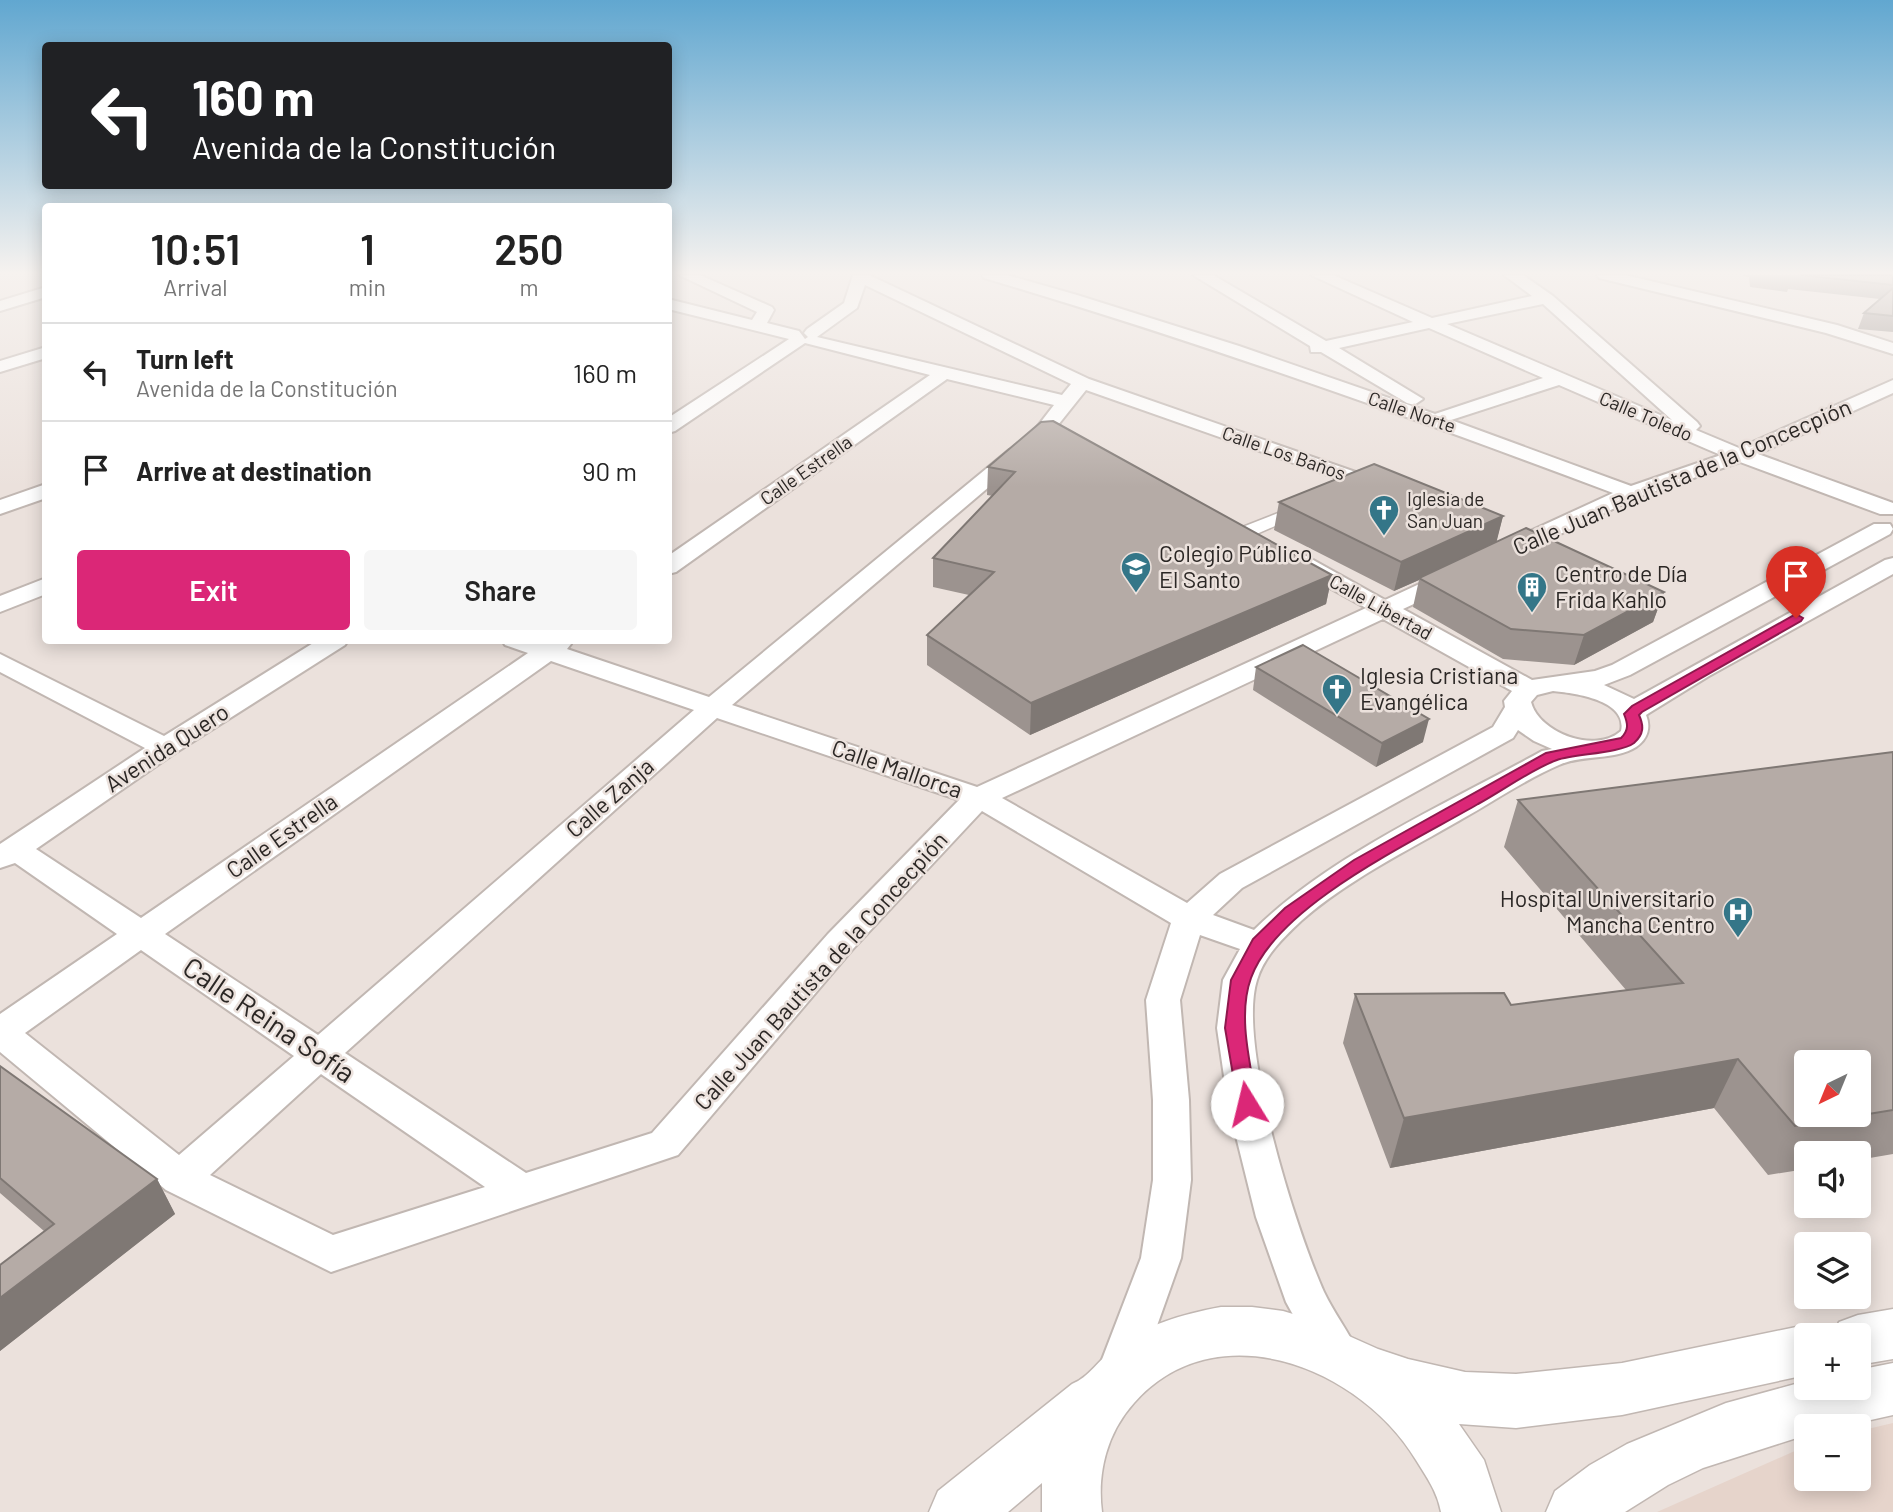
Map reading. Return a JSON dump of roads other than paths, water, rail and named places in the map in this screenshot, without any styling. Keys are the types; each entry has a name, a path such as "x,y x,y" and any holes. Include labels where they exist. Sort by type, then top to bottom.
{"street":[{"path":"672,424 791,346"},
{"path":"837,346 1066,402"},
{"name":"Calle Los Baños","path":"1005,346 1083,383 1368,481 1406,497"},
{"name":"Calle Norte","path":"1220,346 1471,432 1631,493"},
{"path":"1264,359 1333,346"},
{"name":"Calle Toledo","path":"1488,346 1559,379 1742,454 1889,520"},
{"name":"Calle Toledo","path":"1495,346 1690,426 1726,442 1742,454"},
{"path":"1599,346 1690,426"},
{"path":"1327,347 1471,432"},
{"path":"0,367 42,353"},
{"name":"Calle Estrella","path":"672,563 944,373"},
{"path":"1443,416 1559,379"},
{"path":"1083,383 1046,427 1094,452"},
{"name":"Calle Juan Bautista de la Concecpión","path":"0,1032 180,1178 331,1254 665,1144 840,942 979,797 1478,564 1509,538 1742,454 1893,386"},
{"name":"Calle Zanja","path":"180,1178 714,706 979,488 1046,427"},
{"path":"1344,492 1368,481"},
{"path":"0,508 42,491"},
{"path":"1246,532 1319,502"},
{"name":"Calle Libertad","path":"1223,520 1385,609 1522,699 1531,728 1570,745 1596,748"},
{"path":"1072,1512 1070,1497 1079,1442 1110,1387 1161,1258 1172,1180 1171,1100 1163,1000 1189,919 1231,881 1503,732 1522,699 1539,684 1600,678 1621,670 1889,520"},
{"path":"1631,714 1667,691 1684,684 1700,671 1893,565"},
{"path":"0,605 42,587"},
{"name":"Avenida Quero","path":"7,854 165,747 330,644"},
{"name":"Calle Estrella","path":"0,1032 556,646"},
{"name":"Calle Mallorca","path":"556,646 714,706 979,797 1189,919 1259,944"},
{"path":"0,662 165,747"},
{"path":"1471,1512 1463,1481 1420,1416 1349,1359 1307,1303 1276,1217 1247,1104 1235,1028 1240,980 1259,944 1291,912 1360,864 1552,757 1626,741 1634,734 1636,724 1631,714 1612,697 1568,683"},
{"name":"Calle Reina Sofía","path":"7,854 141,934 522,1191"},
{"path":"959,1512 995,1487 1046,1440 1161,1347 1216,1331 1276,1332 1349,1359 1408,1385 1465,1399 1516,1401 1622,1389 1794,1353"},
{"path":"1871,1338 1893,1334"},
{"path":"1576,1512 1636,1470 1724,1430 1812,1406 1893,1389"}],"place":[{"name":"Iglesia de San Juan","path":"1384,537"},
{"name":"Colegio Público El Santo","path":"1136,594"},
{"name":"Centro de Día Frida Kahlo","path":"1532,614"},
{"name":"Iglesia Cristiana Evangélica","path":"1337,716"},
{"name":"Hospital Universitario Mancha Centro","path":"1738,939"}]}
